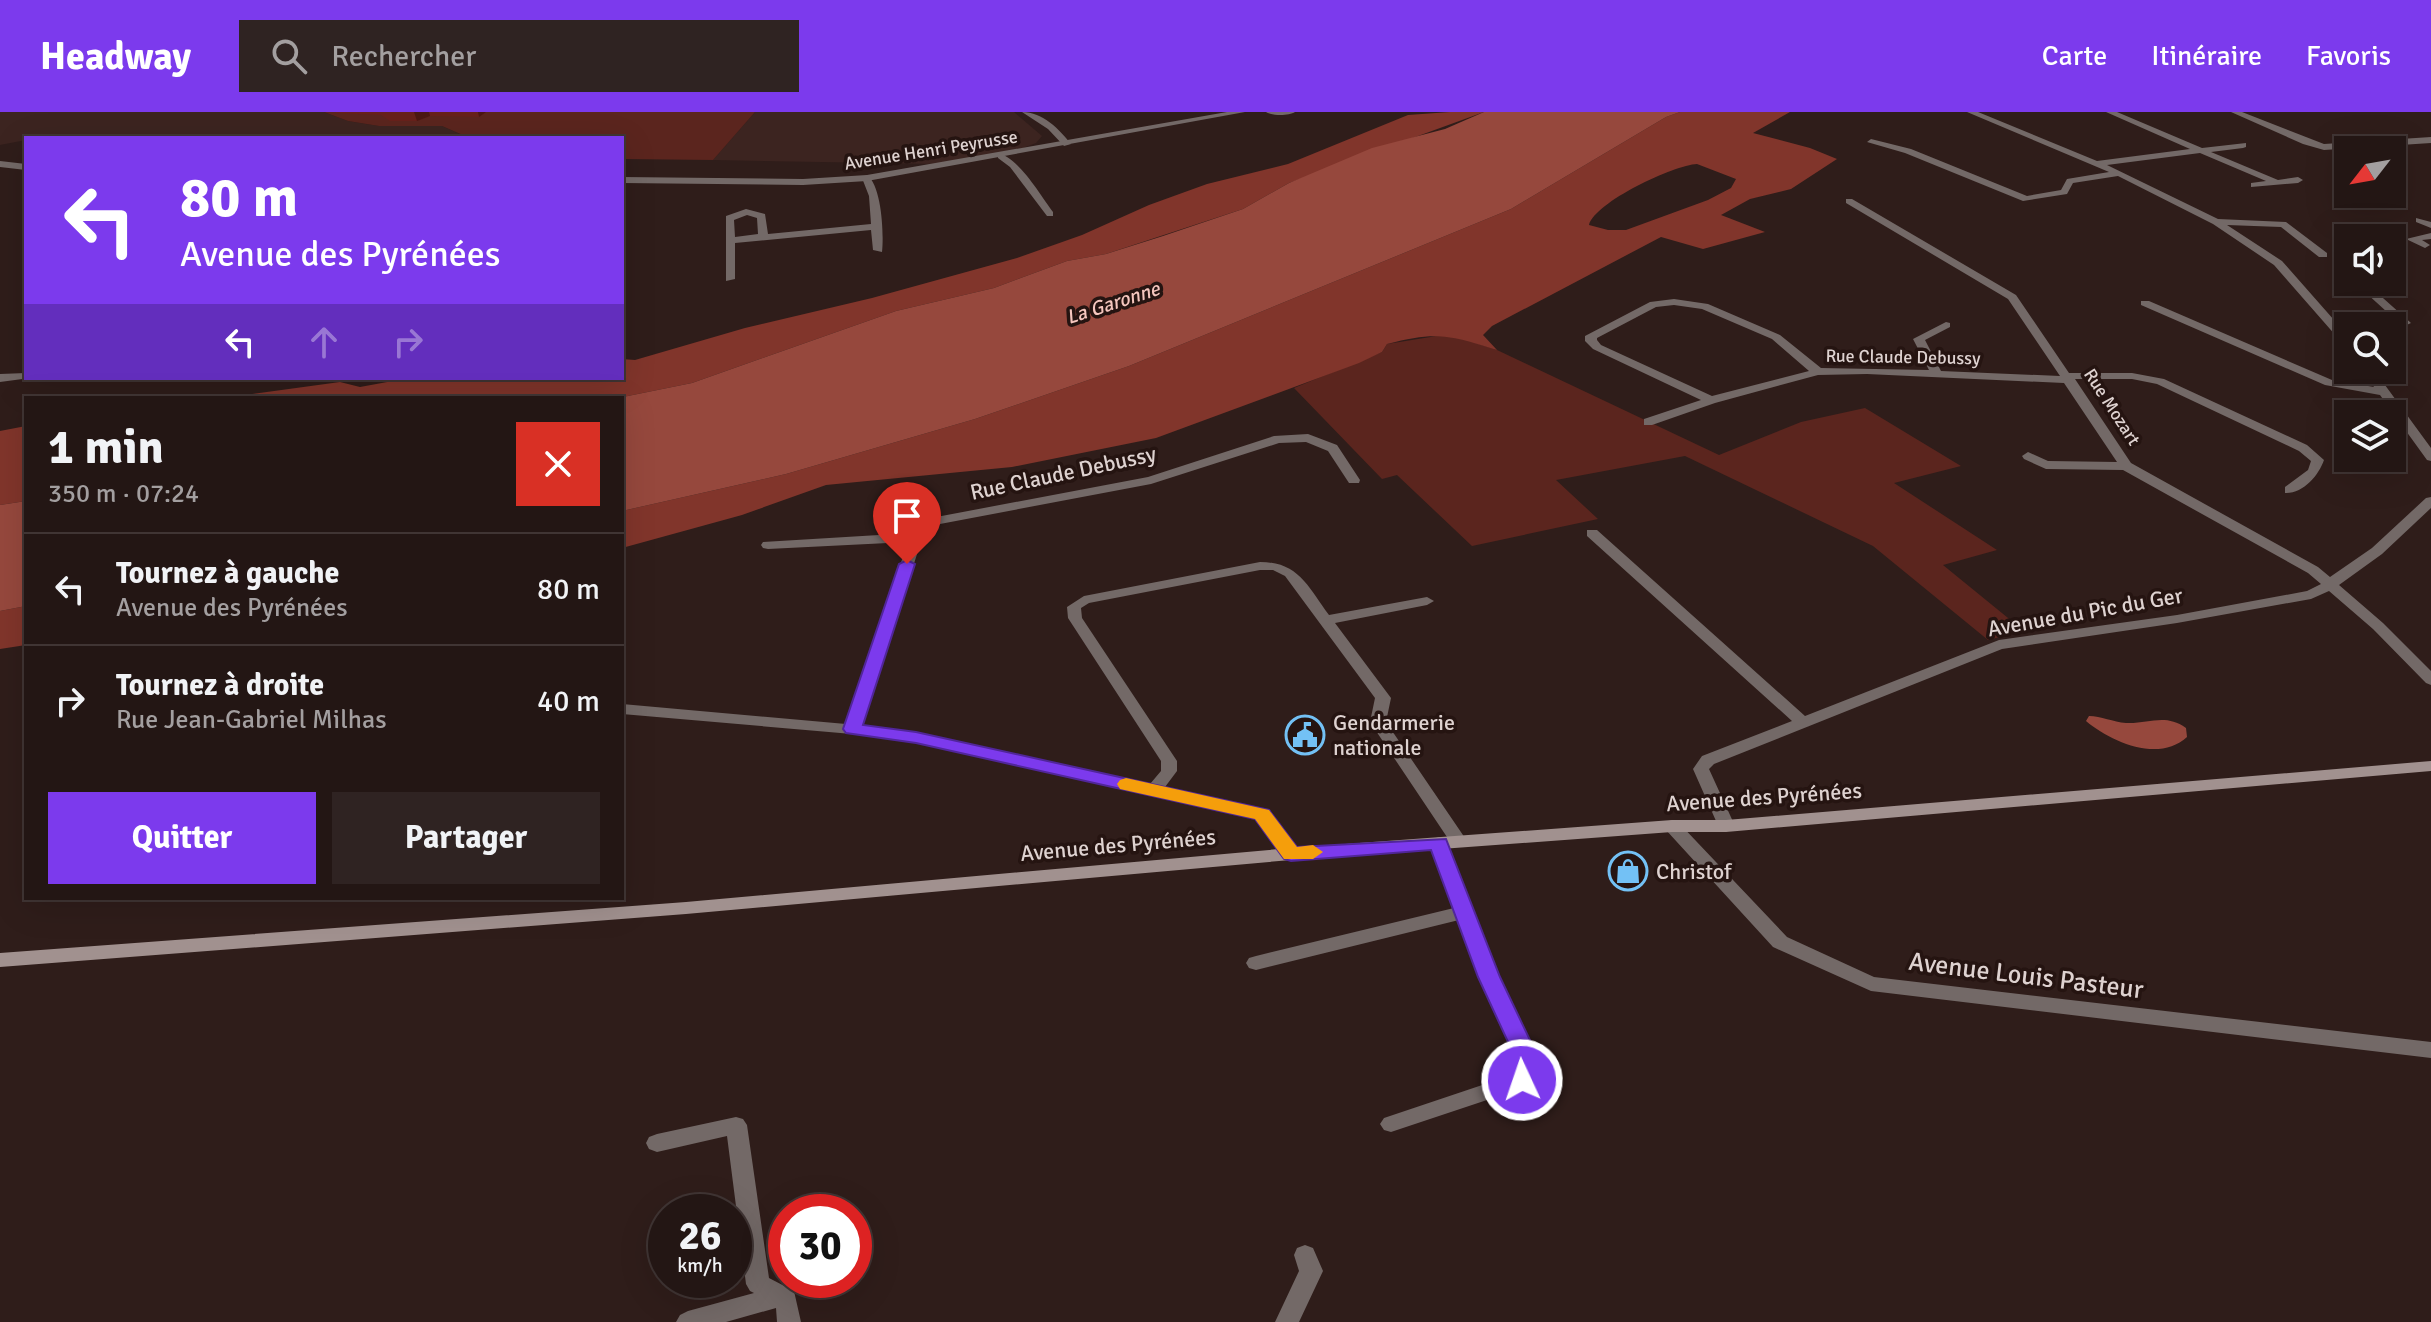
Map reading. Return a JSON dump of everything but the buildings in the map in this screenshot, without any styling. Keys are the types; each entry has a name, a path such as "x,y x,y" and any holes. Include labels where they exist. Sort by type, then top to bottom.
{"main road":[{"name":"Avenue des Pyrénées","path":"0,960 686,908 1291,854 1672,826 1726,826 2431,766"}],"street":[{"path":"1026,112 1051,127 1067,144"},
{"name":"Avenue Henri Peyrusse","path":"624,180 803,182 867,178 1241,112"},
{"path":"1270,112 1291,112"},
{"path":"1976,114 1995,112"},
{"path":"2110,112 2276,182"},
{"path":"2235,112 2324,147 2431,140"},
{"path":"1976,114 2097,163 2216,222 2278,263 2334,326"},
{"path":"1871,142 1908,151 2026,199 2064,192 2070,181 2119,173"},
{"path":"2097,163 2243,145"},
{"path":"1001,156 1013,165 1050,214"},
{"path":"0,167 24,169"},
{"path":"867,178 877,211 873,227 878,250"},
{"path":"2254,185 2298,180"},
{"name":"Rue Mozart","path":"1849,201 2012,297 2126,466 2313,570 2378,626 2431,680"},
{"path":"730,279 729,218 746,212 762,216 763,237"},
{"path":"2419,220 2431,225"},
{"path":"2216,222 2283,224 2323,255"},
{"path":"730,240 873,227"},
{"path":"2332,323 2406,323 2375,296"},
{"path":"1711,400 1597,347 1591,336 1654,304 1674,302 1704,306 1776,337 1818,372"},
{"path":"2145,303 2329,383 2385,392"},
{"path":"1937,375 1919,339 1946,325"},
{"name":"Rue Claude Debussy","path":"1648,422 1711,400 1818,372 2068,378 2132,376 2160,381 2303,448 2318,460 2314,472 2290,490"},
{"path":"0,378 24,376"},
{"path":"2379,384 2431,457"},
{"name":"Rue Claude Debussy","path":"916,537 936,521 1151,480 1278,439 1308,438 1333,448 1354,480"},
{"path":"2028,456 2046,465 2126,466"},
{"name":"Avenue du Pic du Ger","path":"1726,826 1701,769 1708,760 1999,645 2296,598 2329,586 2377,551 2431,501"},
{"path":"1592,533 1803,723"},
{"path":"768,545 916,537 852,729"},
{"path":"1154,791 1169,771 1169,761 1075,618 1074,607 1084,600 1267,565 1290,573 1383,698 1378,722 1449,842 1466,912 1489,977 1527,1057 1527,1074 1522,1080 1391,1124"},
{"path":"1325,620 1427,601"},
{"path":"624,709 852,729 916,738 1262,814 1291,854"},
{"name":"Avenue Louis Pasteur","path":"1672,826 1780,942 1871,984 2431,1050"},
{"path":"1256,963 1466,912"},
{"path":"657,1143 736,1125 758,1284 768,1289"},
{"path":"1287,1322 1311,1271 1305,1255"},
{"path":"688,1322 776,1298"},
{"path":"786,1298 789,1322"}],"shaded area":[{"path":"0,112 324,112 348,121 379,126 442,126 465,136 52,135 24,136 24,140 0,145"},
{"path":"324,112 755,112 713,160 624,159 624,136 465,136 442,126 379,126 348,121"},
{"path":"755,112 1014,112 1042,136 1036,143 1023,148 937,164 713,160"},
{"path":"1484,112 1289,183 1243,209 1106,254 1067,261 994,288 896,311 692,383 624,397 237,396 340,382 360,387 398,380 624,380 624,359 635,360 745,328 872,298 1017,258 1207,184 1288,164 1408,115"},
{"path":"1680,112 1790,112 1753,133 1810,148 1837,159 1791,189 1750,199 1721,215 1765,232 1703,249 1661,237 1492,326 1483,335 1497,350 1443,336 1404,340 1387,344 1382,352 1359,363 1156,438 1012,467 826,485 742,515 624,547 624,511 786,474 975,419 1129,366 1511,209 1666,117","holes":["1697,164 1736,179 1731,188 1708,200 1626,230 1608,230 1589,225 1594,216 1620,196 1686,166"]},
{"path":"1449,334 1497,350 1719,455 1801,422 1865,408 1961,466 1894,483 1997,550 1943,565 2024,631 1988,640 1873,546 1685,456 1556,480 1598,519 1472,546 1397,475 1382,479 1294,388 1382,352 1387,344"},
{"path":"24,426 24,501 0,505 0,431"},
{"path":"24,606 24,645 0,649 0,611"}],"water":[{"name":"La Garonne","path":"1484,112 1680,112 1666,117 1511,209 1129,366 975,419 786,474 624,511 624,397 692,383 896,311 994,288 1067,261 1106,254 1163,236 1243,209 1289,183 1372,148 1445,129"},
{"path":"24,501 24,606 0,611 0,505"},
{"path":"2089,716 2126,723 2171,721 2186,728 2187,737 2176,745 2163,748 2135,747 2096,729 2086,721"}],"slow traffic":[{"path":"1126,784 1262,814 1291,854 1313,852"}],"place":[{"name":"Gendarmerie nationale","path":"1305,735"},
{"name":"Christof","path":"1628,871"}],"route":[{"path":"907,564 852,729 916,738 1262,814 1291,854 1439,843 1489,977 1527,1057 1529,1067 1522,1080"}]}
